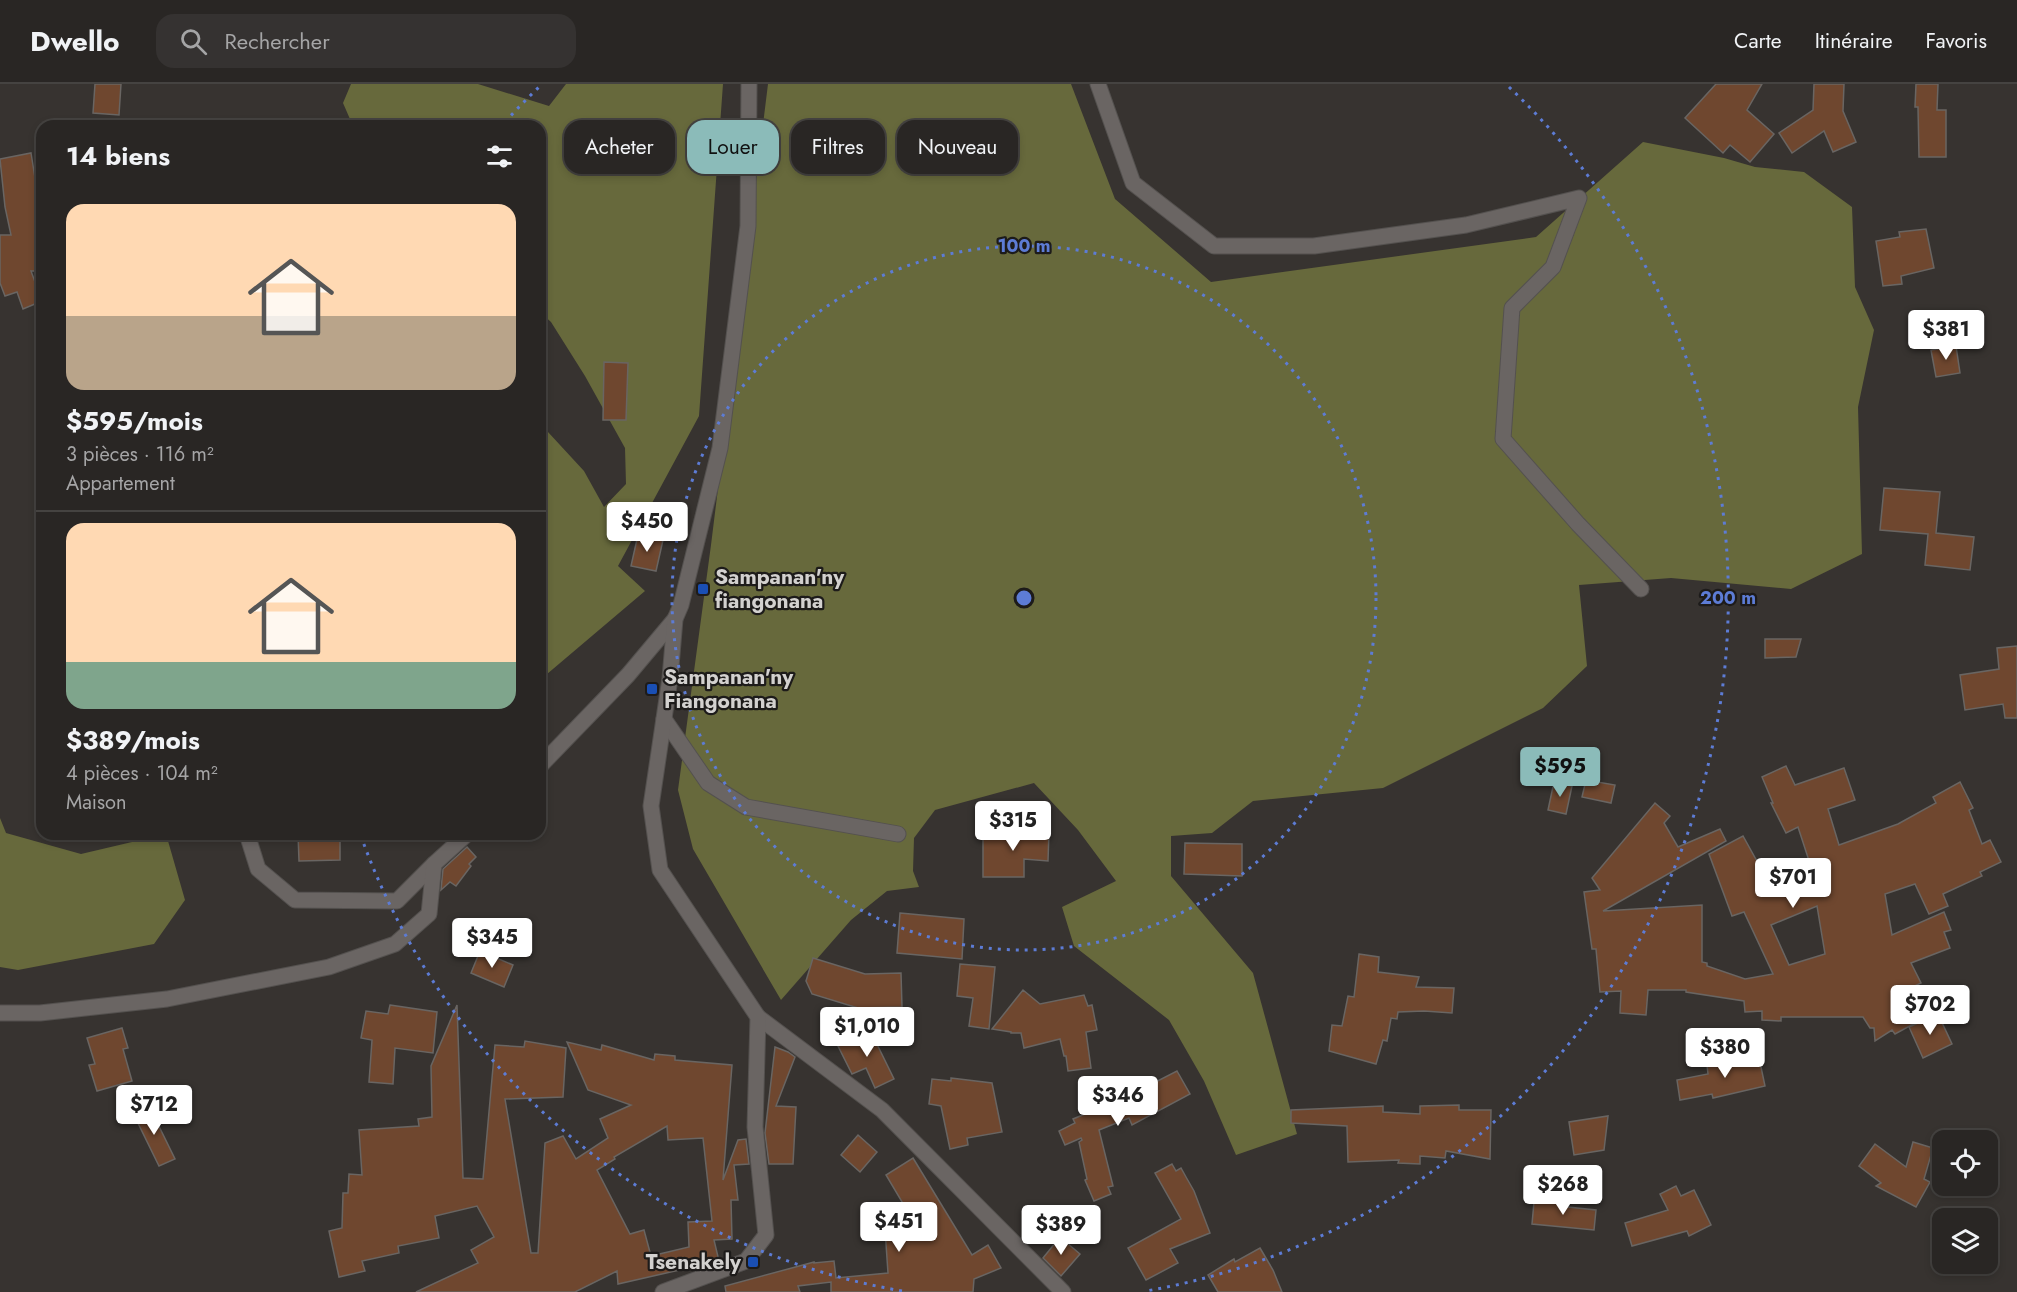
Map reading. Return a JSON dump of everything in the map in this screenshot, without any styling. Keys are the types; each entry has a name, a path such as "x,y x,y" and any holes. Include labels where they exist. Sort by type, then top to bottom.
{"street":[{"path":"546,760 628,675 675,619 681,605 720,448 748,226 749,84"},
{"path":"1098,84 1133,183 1214,246 1325,244 1466,225 1579,198 1553,267 1512,308 1503,439 1578,524 1641,589"},
{"path":"675,619 670,678 651,806 660,870 758,1017 882,1110 1063,1292"},
{"path":"664,719 708,783 746,807 898,834"},
{"path":"249,840 258,869 295,900 397,901 460,840"},
{"path":"0,1013 40,1013 166,999 329,967 395,944 429,914 434,864"},
{"path":"663,1292 746,1261 765,1235 755,1127 758,1017"}],"green space":[{"path":"351,84 478,84 549,106 566,84 723,84 720,120 687,120 687,174 716,174 699,416 618,566 645,591 546,675 546,429 584,471 604,507 626,484 625,448 585,376 546,317 546,120 350,120 343,103"},
{"path":"768,84 1071,84 1115,199 1211,282 1536,237 1643,142 1724,158 1755,167 1804,172 1852,207 1855,287 1874,330 1858,407 1862,554 1791,589 1671,578 1579,585 1587,666 1543,708 1383,788 1253,801 1212,833 1171,836 1171,876 1253,973 1297,1134 1236,1155 1204,1081 1169,1020 1074,946 1062,907 1116,881 1078,830 1034,783 935,810 914,838 913,871 919,887 887,891 851,920 781,1000 693,849 678,790 757,174 779,174 779,120 764,120"},
{"path":"0,818 6,833 81,854 140,840 168,840 185,900 154,944 18,970 0,967"}],"building":[{"path":"95,84 121,84 119,115 93,113"},
{"path":"1716,84 1762,84 1747,110 1774,134 1750,162 1730,145 1723,153 1685,118"},
{"path":"1814,84 1844,84 1843,111 1856,142 1833,152 1824,131 1792,153 1779,133 1813,110"},
{"path":"1916,84 1938,84 1937,110 1946,110 1946,157 1919,157 1918,107 1915,107"},
{"path":"31,153 36,184 36,271 31,271 36,285 36,304 23,309 17,292 5,296 0,283 0,235 11,235 5,207 0,159"},
{"path":"1926,229 1934,268 1901,276 1902,284 1883,286 1876,241 1900,237 1899,232"},
{"path":"1956,346 1960,373 1936,377 1931,350"},
{"path":"604,362 628,363 626,420 603,420"},
{"path":"1884,488 1940,492 1936,533 1974,537 1970,570 1925,565 1928,534 1880,530"},
{"path":"638,535 663,540 656,571 631,566"},
{"path":"1765,639 1801,639 1796,657 1765,658"},
{"path":"2017,646 2017,718 2005,718 2003,704 1965,710 1960,675 1999,669 1997,648"},
{"path":"1786,766 1795,785 1844,768 1855,800 1828,809 1839,845 1898,824 1936,803 1933,797 1960,782 1973,808 1969,810 1982,844 1990,840 2001,862 1980,872 1982,876 1943,894 1948,906 1929,914 1915,884 1885,894 1892,935 1944,912 1951,930 1944,932 1950,948 1911,963 1921,983 1904,991 1919,1021 1895,1034 1892,1030 1875,1041 1874,1028 1870,1028 1863,1017 1781,1017 1781,1021 1762,1020 1762,1011 1745,1012 1744,1001 1686,992 1686,990 1648,990 1646,1015 1620,1013 1621,991 1600,992 1596,949 1592,949 1584,892 1600,890 1592,878 1655,803 1670,816 1664,823 1678,847 1720,829 1726,841 1603,911 1702,905 1702,962 1707,963 1707,966 1745,979 1773,974 1744,912 1732,916 1709,854 1743,836 1768,881 1774,879 1776,884 1814,876 1798,827 1786,833 1771,803 1773,803 1762,777","holes":["1817,906 1825,954 1789,965 1771,925"]},
{"path":"1586,780 1615,785 1611,803 1582,797"},
{"path":"1554,782 1572,786 1566,814 1548,810"},
{"path":"983,832 1049,832 1048,861 1024,859 1024,877 983,877"},
{"path":"298,840 340,840 340,860 299,861"},
{"path":"1185,843 1242,844 1242,876 1184,874"},
{"path":"467,847 476,857 469,864 471,866 456,886 450,882 441,890 443,869"},
{"path":"900,913 964,919 962,959 897,953"},
{"path":"480,951 513,965 504,987 471,973"},
{"path":"1359,954 1379,957 1378,972 1419,977 1416,987 1454,988 1452,1013 1398,1012 1397,1019 1391,1018 1387,1041 1383,1040 1376,1064 1329,1051 1332,1025 1342,1026 1348,996 1354,997"},
{"path":"813,958 865,974 901,973 902,1007 858,1008 812,994 806,981"},
{"path":"960,964 995,967 989,1029 969,1026 973,998 957,996"},
{"path":"1023,990 1040,1004 1084,995 1088,1006 1092,1005 1097,1030 1086,1032 1091,1068 1068,1071 1060,1039 1024,1048 1021,1033 992,1029"},
{"path":"390,1005 437,1012 433,1053 395,1048 393,1084 369,1082 372,1040 361,1038 366,1011 388,1014"},
{"path":"457,1005 463,1178 483,1179 495,1045 524,1047 525,1041 566,1048 563,1097 505,1099 531,1253 538,1253 545,1143 563,1136 576,1159 608,1138 600,1119 631,1105 588,1090 567,1042 601,1050 602,1045 654,1060 655,1054 675,1056 675,1060 732,1065 723,1180 738,1140 746,1139 749,1164 734,1165 738,1200 731,1200 732,1239 714,1240 719,1261 698,1269 697,1266 618,1284 617,1271 575,1292 416,1292 478,1263 471,1250 494,1237 477,1206 435,1216 439,1238 398,1246 399,1253 362,1261 365,1271 339,1277 329,1231 342,1228 343,1193 348,1193 349,1174 362,1175 359,1130 419,1126 418,1119 432,1117 431,1066","holes":["667,1126 668,1140 703,1138 712,1221 688,1222 689,1247 651,1256 644,1230 630,1234 597,1170 615,1159 614,1157"]},
{"path":"1938,1014 1952,1044 1923,1058 1909,1027"},
{"path":"122,1028 128,1048 123,1049 132,1081 97,1091 89,1065 95,1064 87,1038"},
{"path":"870,1030 894,1079 875,1088 866,1068 852,1074 838,1046"},
{"path":"775,1047 795,1057 776,1106 796,1107 793,1164 769,1164 765,1133"},
{"path":"1758,1053 1765,1086 1713,1098 1712,1094 1680,1100 1677,1080 1708,1074 1707,1065"},
{"path":"1177,1071 1190,1094 1132,1125 1129,1118 1099,1130 1113,1186 1108,1187 1111,1194 1094,1201 1085,1180 1087,1179 1079,1142 1081,1138 1065,1145 1059,1131 1075,1123 1073,1119 1102,1107 1103,1109"},
{"path":"951,1078 992,1083 1002,1132 967,1138 968,1145 950,1149 941,1106 929,1104 932,1079 951,1081"},
{"path":"1459,1105 1459,1110 1491,1110 1490,1159 1446,1151 1445,1158 1420,1156 1420,1164 1398,1163 1399,1160 1348,1162 1347,1126 1291,1123 1291,1110 1383,1106 1383,1112 1420,1114 1420,1106"},
{"path":"149,1106 175,1159 159,1166 134,1115"},
{"path":"1608,1116 1604,1150 1574,1155 1569,1122"},
{"path":"858,1135 877,1152 860,1172 841,1155"},
{"path":"1913,1142 1932,1148 1924,1179 1930,1182 1916,1207 1876,1186 1881,1183 1859,1166 1875,1144 1906,1167"},
{"path":"913,1158 972,1255 988,1245 1001,1268 974,1279 973,1292 831,1292 831,1282 798,1286 800,1292 726,1292 725,1286 814,1262 834,1261 836,1278 888,1273 885,1229 917,1227 886,1175"},
{"path":"1172,1164 1176,1171 1181,1168 1194,1191 1210,1233 1170,1249 1178,1263 1146,1280 1128,1248 1181,1219 1155,1173"},
{"path":"1676,1186 1681,1196 1694,1190 1711,1225 1689,1236 1687,1231 1632,1246 1625,1223 1668,1210 1660,1194"},
{"path":"1534,1202 1568,1204 1568,1207 1596,1210 1594,1230 1532,1224"},
{"path":"1060,1237 1080,1254 1061,1276 1043,1258"},
{"path":"1260,1248 1282,1292 1218,1292 1208,1275 1234,1259 1235,1262"}],"place":[{"name":"Sampanan'ny fiangonana","path":"703,589"},
{"name":"Sampanan'ny Fiangonana","path":"652,689"},
{"name":"Tsenakely","path":"753,1262"}]}
